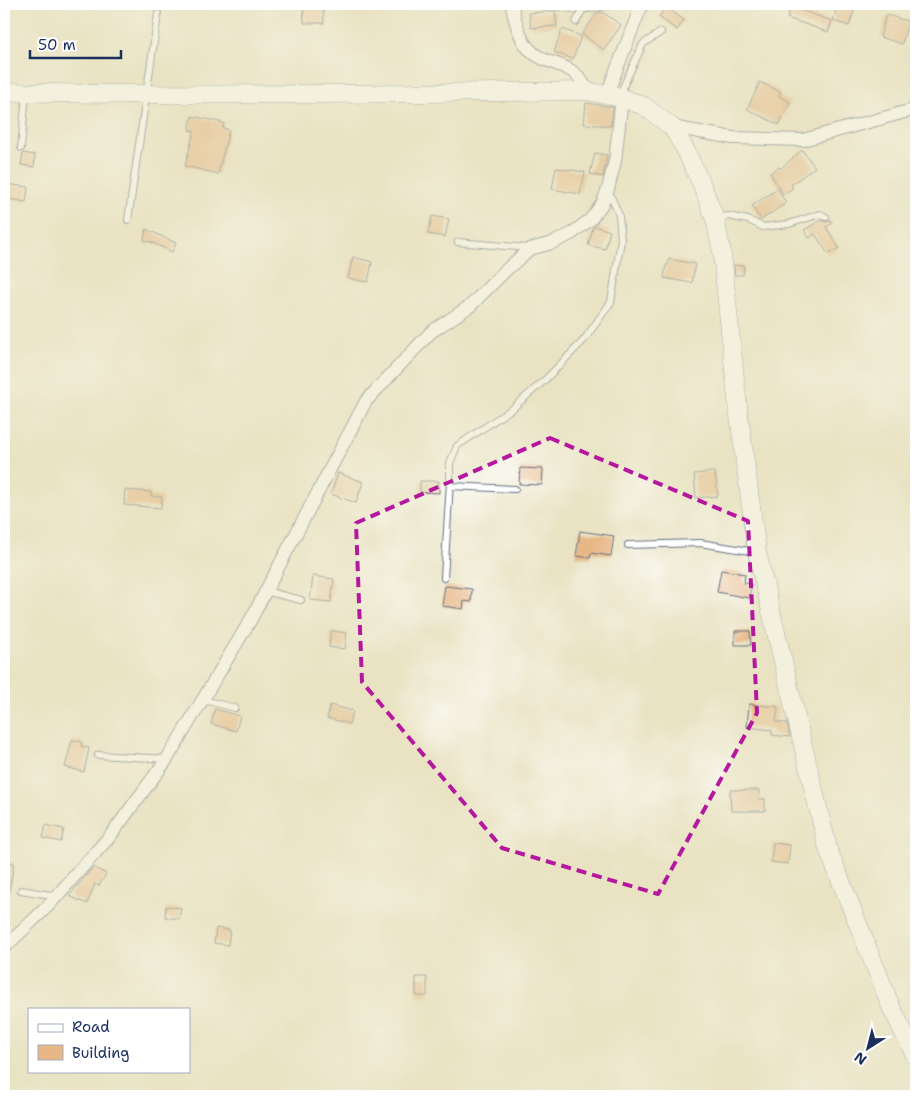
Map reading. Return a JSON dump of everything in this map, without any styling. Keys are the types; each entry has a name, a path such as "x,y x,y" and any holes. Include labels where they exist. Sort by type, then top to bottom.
{"street":[{"path":"512,4 518,27 528,48 541,57 572,70 583,80 587,91"},
{"path":"4,948 56,896 111,835 167,760 204,700 265,591 324,484 366,401 432,332 470,306 530,249 552,243 571,234 591,219 602,204 615,161 614,96 642,4"},
{"path":"4,92 146,95 587,91 614,96 644,106 672,126 733,138 803,140 916,109"},
{"path":"672,126 702,185 715,219 722,253 738,408 757,552 828,849 892,1009 916,1057"}],"lane":[{"path":"559,7 572,10 615,4"},
{"path":"576,22 583,9"},
{"path":"128,220 158,14"},
{"path":"614,96 623,87 643,44 661,32"},
{"path":"21,148 26,93"},
{"path":"444,578 450,463 457,446 512,408 546,379 584,340 611,302 621,240 619,216 608,189"},
{"path":"715,219 728,216 748,220 763,226 789,224 820,214 826,217"},
{"path":"458,242 530,249"},
{"path":"450,486 515,489"},
{"path":"628,545 700,543 757,552"},
{"path":"265,591 301,600"},
{"path":"204,700 235,708"},
{"path":"98,755 167,760"},
{"path":"20,890 56,896"}],"highlighted area":[{"path":"550,438 748,521 757,713 658,894 502,848 362,682 356,523"}],"building":[{"path":"838,4 856,4 849,26 833,21"},
{"path":"323,5 324,23 304,23 303,6"},
{"path":"666,7 684,20 677,30 659,17"},
{"path":"791,7 832,21 828,32 787,18"},
{"path":"555,11 557,26 531,28 529,13"},
{"path":"602,12 621,25 604,50 582,34 597,13"},
{"path":"886,15 908,21 902,44 880,37"},
{"path":"562,29 581,36 573,59 554,52"},
{"path":"760,82 781,92 779,96 790,102 779,125 747,109"},
{"path":"586,103 613,107 611,126 584,124"},
{"path":"192,116 224,123 223,128 229,130 218,174 185,166 194,131 189,130"},
{"path":"802,150 815,167 791,185 793,188 783,194 770,173 779,167 780,169"},
{"path":"23,153 35,155 34,167 21,165"},
{"path":"595,153 607,155 603,177 590,174"},
{"path":"556,168 585,172 580,194 552,189"},
{"path":"6,184 28,187 26,202 4,198"},
{"path":"777,189 786,203 761,220 752,206"},
{"path":"432,216 449,219 445,237 428,234"},
{"path":"821,220 826,222 830,220 832,223 826,227 839,248 828,254 815,234 809,238 804,230"},
{"path":"595,226 610,231 605,249 588,245"},
{"path":"146,229 176,243 172,252 151,242 144,241"},
{"path":"353,257 372,262 368,282 348,278"},
{"path":"669,259 695,264 692,283 664,278"},
{"path":"734,265 744,266 743,275 735,275"},
{"path":"520,468 543,469 542,485 519,484"},
{"path":"715,472 718,496 696,498 694,474"},
{"path":"338,473 363,482 356,503 331,494"},
{"path":"420,481 439,481 439,493 420,492"},
{"path":"125,490 151,492 151,496 162,497 161,508 124,505"},
{"path":"580,531 614,536 611,556 591,553 590,558 576,556"},
{"path":"721,570 745,574 744,583 752,584 749,598 717,592"},
{"path":"313,576 334,579 331,602 310,600"},
{"path":"445,586 472,589 471,602 464,601 463,609 442,606"},
{"path":"331,631 347,633 345,649 329,647"},
{"path":"735,631 750,631 751,645 735,645"},
{"path":"749,704 778,707 776,722 787,723 790,737 772,735 772,730 747,727"},
{"path":"330,705 353,711 349,724 327,718"},
{"path":"215,709 240,716 236,731 211,724"},
{"path":"72,740 82,742 81,746 89,748 84,772 65,767"},
{"path":"730,790 759,790 759,799 765,799 765,811 731,811"},
{"path":"46,825 64,829 61,842 43,838"},
{"path":"773,843 790,845 788,864 771,862"},
{"path":"4,861 14,863 9,892 4,891"},
{"path":"93,867 106,874 99,886 95,884 87,904 69,896"},
{"path":"166,906 181,908 179,919 165,917"},
{"path":"216,928 230,930 228,945 214,943"},
{"path":"416,977 427,977 427,996 416,996"}]}
